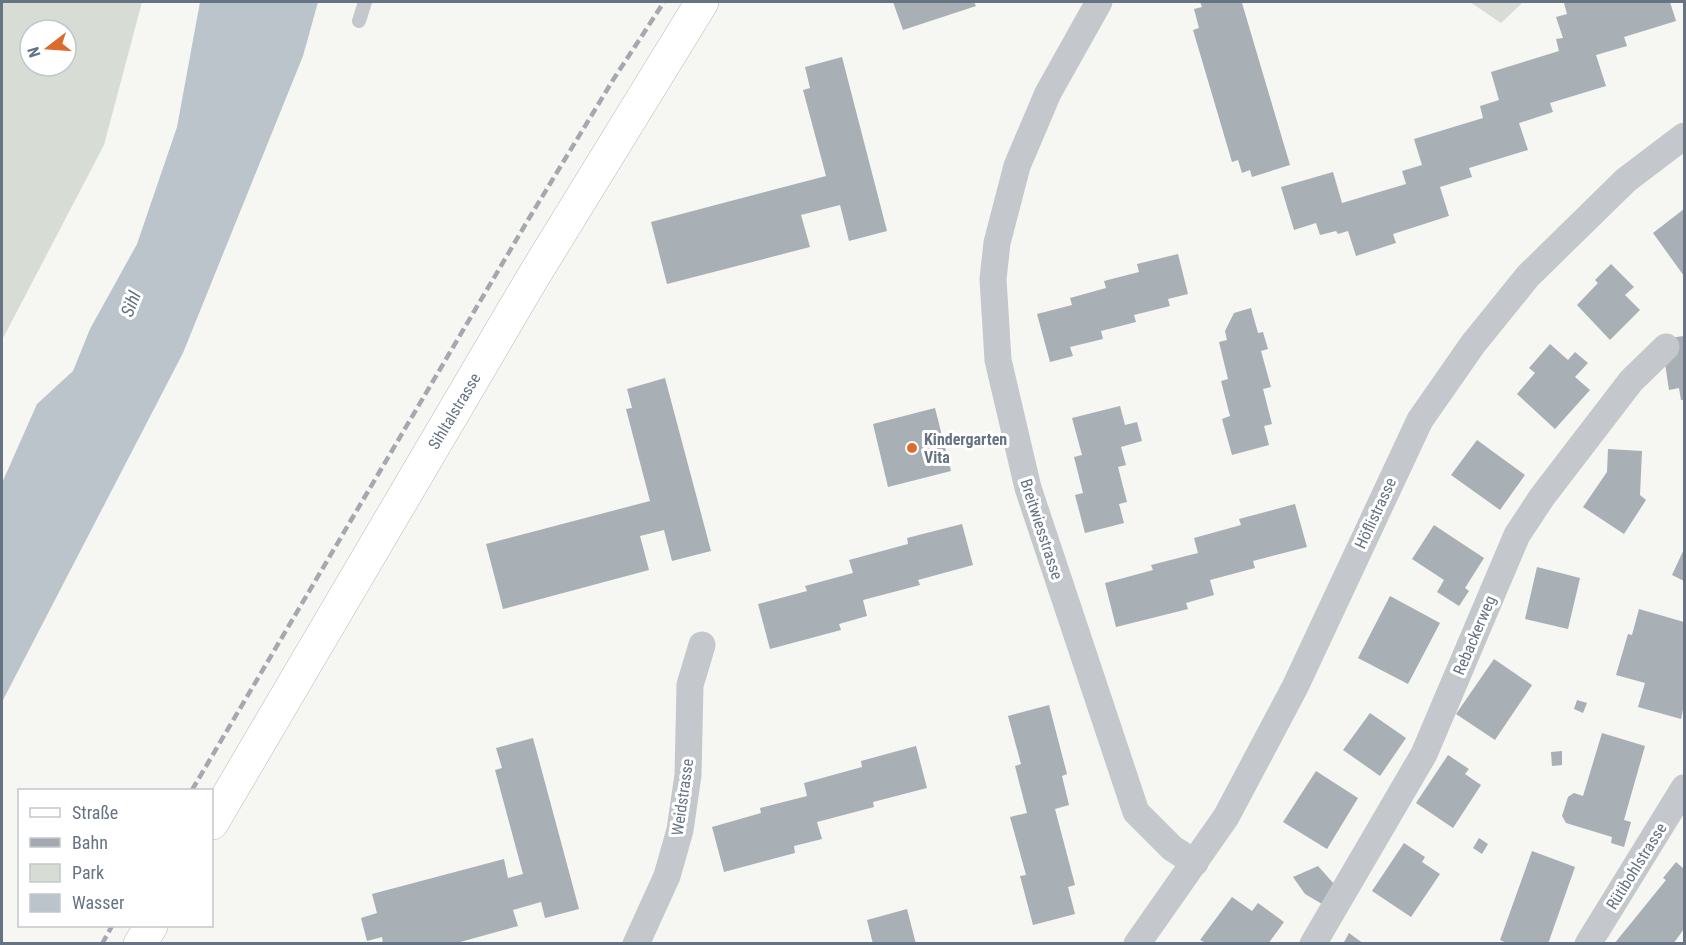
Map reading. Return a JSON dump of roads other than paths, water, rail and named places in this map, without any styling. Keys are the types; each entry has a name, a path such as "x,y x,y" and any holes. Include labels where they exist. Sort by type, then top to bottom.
{"main road":[{"name":"Sihltalstrasse","path":"213,821 533,277 702,2"},
{"path":"140,944 150,927"}],"street":[{"name":"Breitwiesstrasse","path":"1100,2 1048,93 1017,166 997,243 993,279 998,360 1028,488 1136,812 1172,848 1195,863"},
{"name":"Höflistrasse","path":"1137,944 1226,817 1295,687 1420,420 1473,344 1528,276 1626,180 1684,136"},
{"name":"Rebackerweg","path":"1313,944 1424,754 1517,535 1542,497 1631,381 1666,347"},
{"name":"Weidstrasse","path":"636,944 667,876 680,830 688,775 690,685 702,645"},
{"name":"Rütibohlstrasse","path":"1588,944 1684,788"}],"lane":[{"path":"359,21 365,2"}],"water":[{"name":"Sihl","path":"200,2 318,2 303,56 183,353 2,702 2,483 37,404 73,371 90,329 137,244 177,127"}],"railway":[{"path":"193,789 528,220 613,80 664,2"},
{"path":"102,944 111,927"}],"place":[{"name":"Kindergarten Vita","path":"912,448"}]}
